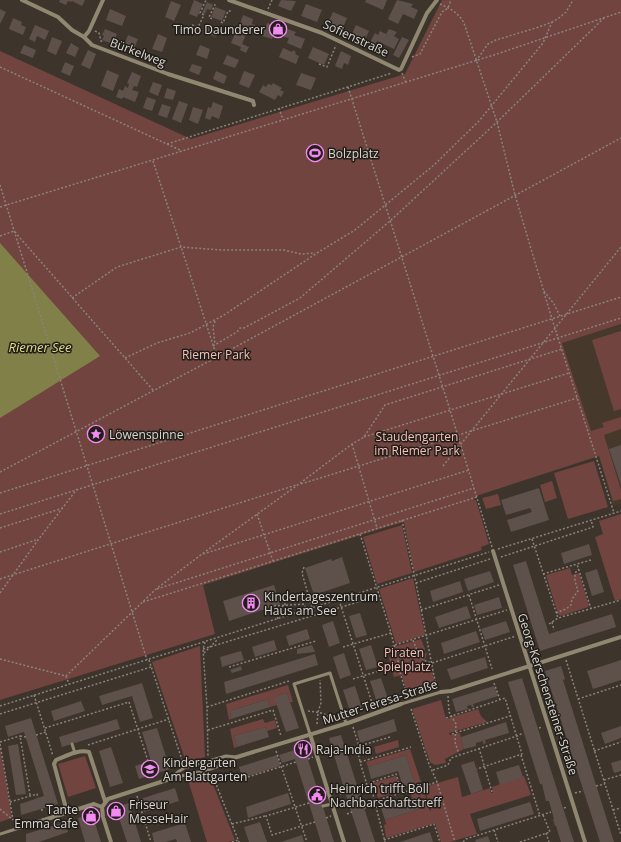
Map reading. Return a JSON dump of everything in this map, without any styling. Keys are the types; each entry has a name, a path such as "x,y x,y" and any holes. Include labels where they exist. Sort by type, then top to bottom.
{"street":[{"name":"Bürkelweg","path":"22,0 58,17 92,45 168,74 253,101 254,105"},
{"path":"84,37 89,31 103,0"},
{"name":"Sofienstraße","path":"229,0 322,33 400,70 427,14 435,1"},
{"name":"Georg-Kerschensteiner-Straße","path":"493,551 585,842"},
{"name":"Mutter-Teresa-Straße","path":"441,692 621,637"},
{"name":"Mutter-Teresa-Straße","path":"237,757 401,704"},
{"path":"310,734 344,842"},
{"path":"67,812 54,764 56,760 75,753 84,751 89,752 105,801 102,807 103,817 111,842"},
{"name":"Mutter-Teresa-Straße","path":"105,801 170,779"},
{"path":"19,828 94,804 102,807"}],"lane":[{"path":"310,734 294,684 330,673 346,723"},
{"name":"Mutter-Teresa-Straße","path":"401,704 441,692"},
{"path":"72,744 75,753"},
{"name":"Mutter-Teresa-Straße","path":"170,779 184,768 226,756 237,757"},
{"name":"Mutter-Teresa-Straße","path":"170,779 187,776 228,763 237,757"},
{"path":"323,806 332,804"},
{"path":"0,834 19,828"}],"path":[{"path":"192,25 198,27 204,15 200,13 206,0"},
{"path":"266,12 272,0"},
{"path":"405,59 420,54 442,12 448,8 451,0"},
{"path":"476,61 488,44 552,22 566,12 573,0"},
{"path":"435,1 462,18 497,122 515,195 552,319 614,513"},
{"path":"212,4 215,5 209,17 212,19"},
{"path":"221,22 223,23 228,10 231,12"},
{"path":"0,207 406,83 621,12"},
{"path":"214,345 237,332 240,328 244,328 300,298 390,221 497,122 606,17"},
{"path":"125,358 157,343 190,333 224,315 317,253 355,230 434,165 479,121 543,43 552,22"},
{"path":"93,30 99,33 101,41 104,42"},
{"path":"319,64 327,67 337,44"},
{"path":"0,67 182,152"},
{"path":"167,144 400,70 406,83"},
{"path":"348,87 475,488 493,551"},
{"path":"279,108 283,120"},
{"path":"0,472 217,357 621,138"},
{"path":"153,161 205,325 214,345 217,357"},
{"path":"0,185 132,612 169,719 184,768"},
{"path":"0,236 14,231"},
{"path":"14,231 153,390"},
{"path":"72,298 117,267 181,247 222,250 284,250 310,254 317,253"},
{"path":"443,466 461,446 532,358 543,342 621,247"},
{"path":"543,288 560,316"},
{"path":"0,493 621,297"},
{"path":"0,514 621,318"},
{"path":"214,345 213,327 215,320"},
{"path":"364,437 385,405 562,349"},
{"path":"66,676 156,589 352,444 364,437 569,373"},
{"path":"0,579 577,398"},
{"path":"352,444 377,528"},
{"path":"202,554 469,470"},
{"path":"156,589 475,488"},
{"path":"0,593 77,489"},
{"path":"142,602 477,497"},
{"path":"0,528 63,508"},
{"path":"506,547 621,511"},
{"path":"257,514 273,561"},
{"path":"402,520 436,686"},
{"path":"416,583 487,559 495,558 593,528 591,520"},
{"path":"360,534 391,633 407,696"},
{"path":"532,539 558,618"},
{"path":"0,552 38,540"},
{"path":"0,706 483,554"},
{"path":"543,574 591,560"},
{"path":"577,564 591,608"},
{"path":"304,567 302,572 312,608"},
{"path":"556,613 571,605 572,600 578,591 575,581 575,573 579,569"},
{"path":"421,610 503,584"},
{"path":"203,648 368,599 366,591"},
{"path":"469,595 492,669"},
{"path":"339,600 373,706"},
{"path":"549,624 558,618 621,600"},
{"path":"274,606 304,604 306,610"},
{"path":"278,619 276,611 285,605"},
{"path":"394,645 511,609"},
{"path":"552,622 554,630"},
{"path":"343,647 391,633"},
{"path":"413,640 419,655 424,662 432,663 519,635"},
{"path":"203,654 219,637"},
{"path":"229,667 316,641"},
{"path":"205,642 203,654 207,707 208,762"},
{"path":"564,655 621,836"},
{"path":"0,659 66,676"},
{"path":"353,680 398,665"},
{"path":"0,714 151,666"},
{"path":"66,676 69,684"},
{"path":"318,724 318,712 321,703 320,680"},
{"path":"207,707 289,681"},
{"path":"494,682 500,700"},
{"path":"578,699 621,685"},
{"path":"34,695 53,756"},
{"path":"448,696 448,709 456,724 455,742 459,754"},
{"path":"446,718 505,698 517,736 521,755 542,815 550,832 520,842"},
{"path":"45,728 129,702 148,760"},
{"path":"411,708 429,764 433,770 437,782 455,842"},
{"path":"208,730 273,710 281,736"},
{"path":"306,711 329,715 332,719"},
{"path":"452,734 510,716"},
{"path":"88,745 169,719"},
{"path":"353,727 359,746"},
{"path":"36,735 46,732"},
{"path":"433,770 448,765 451,758 459,754 523,733"},
{"path":"20,736 30,795"},
{"path":"0,809 13,820 0,743 20,736 26,737"},
{"path":"367,785 356,747 390,737"},
{"path":"594,751 621,742"},
{"path":"360,762 411,746"},
{"path":"479,748 492,792"},
{"path":"276,751 307,842"},
{"path":"477,769 521,755"},
{"path":"308,759 313,757"},
{"path":"248,777 296,762"},
{"path":"209,769 238,841 232,842"},
{"path":"358,788 367,785 370,782 396,774 402,793"},
{"path":"604,780 621,775"},
{"path":"370,782 385,841 434,824 440,842"},
{"path":"375,801 437,782"},
{"path":"596,786 605,784"},
{"path":"570,795 583,791"},
{"path":"340,794 345,792"},
{"path":"10,802 30,795 37,794 38,798"},
{"path":"136,795 151,842"},
{"path":"232,824 266,816 309,803"},
{"path":"364,808 375,804"},
{"path":"613,810 621,808"},
{"path":"346,814 352,812"},
{"path":"463,842 466,839 551,812"},
{"path":"266,816 272,835 315,822"},
{"path":"326,818 331,816"},
{"path":"494,830 498,842"},
{"path":"546,833 549,842"}],"shaded area":[{"path":"621,324 621,504 613,506 599,456 562,343"}],"green space":[{"name":"Riemer Park","path":"442,0 621,0 621,324 562,343 591,431 604,427 602,423 621,417 621,429 604,435 621,490 621,499 613,501 599,456 479,495 473,500 476,500 489,544 481,547 482,550 414,572 404,522 380,529 203,585 215,634 0,700 0,51 191,139 405,74"},
{"path":"621,331 621,409 614,411 592,340"},
{"path":"594,461 608,507 568,519 554,473"},
{"path":"552,481 557,498 545,502 540,485"},
{"path":"498,494 501,505 486,509 482,498"},
{"path":"621,514 621,599 615,601 595,537 603,534 599,521"},
{"path":"402,525 412,573 377,584 363,537"},
{"path":"570,568 572,575 579,573 589,606 561,616 558,614 546,575"},
{"path":"413,578 425,635 396,644 379,589"},
{"name":"Piraten Spielplatz","path":"421,639 425,649 424,653 427,653 424,663 421,664 426,670 432,669 435,685 407,694 402,675 394,677 389,659 392,652 389,648 393,645 397,646"},
{"path":"200,646 205,757 186,762 152,662"},
{"path":"288,685 293,702 290,702 287,693 275,697 277,705 270,707 268,699 230,711 231,719 229,720 226,704"},
{"path":"441,700 446,719 478,709 481,716 487,722 449,733 450,735 460,733 464,749 445,759 446,763 435,765 430,762 412,709"},
{"path":"263,719 265,723 275,720 277,728 267,731 266,727 234,736 237,747 234,748 230,729"},
{"path":"398,740 399,747 376,754 374,747"},
{"path":"0,747 12,818 0,822"},
{"path":"410,749 421,782 415,784 406,755 368,767 366,762"},
{"path":"85,756 96,788 68,797 58,764"},
{"path":"209,774 235,840 228,842 207,842 188,780"},
{"path":"396,776 401,791 378,798 373,783"},
{"path":"524,776 531,795 470,814 477,834 450,842 441,842 435,823 386,838 384,825 386,824 385,820 422,808 419,797 412,798 410,792 423,788 430,811 431,810 424,787 458,777 462,797 490,788 491,793 493,793 492,787"}],"water":[{"name":"Riemer See","path":"0,243 100,356 0,418"}],"building":[{"path":"60,0 85,0 82,6 72,1 68,1 66,5 59,2"},
{"path":"194,0 203,4 197,17 189,14"},
{"path":"281,0 296,1 291,11 278,6"},
{"path":"366,0 387,0 383,10 365,2"},
{"path":"397,0 413,4 411,7 418,10 414,19 403,14 398,24 388,19"},
{"path":"171,1 181,5 174,21 165,17"},
{"path":"207,2 213,5 211,10 207,9 205,14 202,13"},
{"path":"306,4 322,10 317,22 301,16"},
{"path":"215,7 226,11 222,21 211,17"},
{"path":"0,9 6,12 0,24"},
{"path":"110,9 126,16 122,26 106,20"},
{"path":"333,12 347,18 341,32 327,25"},
{"path":"243,15 253,19 252,24 255,25 252,32 248,30 249,28 240,24"},
{"path":"13,18 22,22 21,25 26,27 23,35 9,29"},
{"path":"267,23 286,29 283,37 274,34 272,39 262,36"},
{"path":"209,24 219,29 216,37 205,33"},
{"path":"35,25 49,31 45,40 37,36 35,42 29,39"},
{"path":"356,25 369,31 364,42 351,36"},
{"path":"105,29 117,34 113,44 102,40 104,36 102,35"},
{"path":"287,29 296,32 294,35 305,39 301,49 287,43 289,38 284,37"},
{"path":"389,29 397,32 394,36 399,39 394,49 377,41 374,47 369,44 375,33 378,35 380,31 386,34"},
{"path":"236,31 246,35 242,44 249,47 246,53 240,50 241,47 231,43"},
{"path":"158,34 167,38 162,52 152,49"},
{"path":"128,35 138,39 134,49 124,45"},
{"path":"52,37 62,41 56,55 47,51"},
{"path":"402,37 409,40 399,58 393,55"},
{"path":"71,43 79,48 75,57 66,53"},
{"path":"24,45 36,50 33,58 20,53"},
{"path":"200,45 210,49 207,59 196,55"},
{"path":"313,47 329,54 324,65 308,58"},
{"path":"283,48 296,52 295,54 299,56 296,64 279,57"},
{"path":"88,50 96,54 90,69 81,65"},
{"path":"341,51 351,56 348,65 344,63 342,69 335,66"},
{"path":"227,55 239,60 235,68 223,64"},
{"path":"65,62 74,66 70,76 61,72"},
{"path":"192,64 202,67 199,75 189,71"},
{"path":"107,70 119,75 113,91 101,86"},
{"path":"216,71 227,76 224,84 213,79"},
{"path":"244,71 255,75 249,88 239,84"},
{"path":"132,72 141,76 137,87 134,86 132,90 139,92 135,102 123,97 122,99 116,97 119,89 123,91 125,86 128,88 129,84 127,83"},
{"path":"301,73 316,78 311,90 296,85"},
{"path":"153,82 162,85 158,96 149,92"},
{"path":"273,83 282,88 280,90 284,92 281,97 278,95 275,100 259,92 263,85 266,87 268,84 272,85"},
{"path":"167,88 176,91 173,100 164,98"},
{"path":"147,97 156,100 152,111 143,108"},
{"path":"179,101 188,104 181,123 172,119"},
{"path":"213,102 223,106 219,119 212,116 210,120 205,118 208,107 211,108"},
{"path":"162,104 171,107 167,118 158,115"},
{"path":"193,107 203,110 198,124 189,120"},
{"path":"621,445 621,485 609,449"},
{"path":"539,488 549,520 511,532 507,520 532,512 530,508 506,515 501,500"},
{"path":"589,544 592,555 564,564 561,553"},
{"path":"342,557 350,583 314,595 305,568 331,559 332,561"},
{"path":"526,561 549,634 612,614 616,627 540,651 513,565"},
{"path":"597,569 604,592 592,596 585,573"},
{"path":"490,571 494,582 468,591 464,579"},
{"path":"460,581 463,592 433,602 430,591"},
{"name":"Kindertageszentrum Haus am See","path":"274,585 280,604 229,621 223,601"},
{"path":"499,597 502,608 477,615 474,605"},
{"path":"467,606 471,618 439,628 435,617"},
{"path":"360,613 367,635 356,638 349,616"},
{"path":"333,621 340,643 329,647 322,625"},
{"path":"506,621 510,632 485,640 481,629"},
{"path":"307,629 310,639 289,646 286,636"},
{"path":"476,631 480,642 444,654 441,643"},
{"path":"274,640 277,650 255,657 252,647"},
{"path":"312,645 315,652 297,654 297,649"},
{"path":"371,645 378,667 366,670 359,649"},
{"path":"241,651 244,660 222,667 220,657"},
{"path":"344,653 351,675 340,679 333,657"},
{"path":"315,654 318,665 226,694 224,682"},
{"path":"485,657 488,668 451,680 447,669"},
{"path":"621,660 621,680 593,689 587,671"},
{"path":"241,666 242,670 232,673 230,670"},
{"path":"561,666 565,679 563,680 614,842 600,842 545,671"},
{"path":"381,678 388,699 377,703 370,681"},
{"path":"522,678 574,842 561,842 555,826 549,801 546,801 542,784 540,784 508,682"},
{"path":"142,683 153,718 140,722 132,696 102,705 99,696"},
{"path":"355,686 362,708 350,711 343,690"},
{"path":"494,686 498,696 473,704 474,707 471,705 467,706 468,709 456,712 452,699"},
{"path":"287,693 299,728 286,732 274,697"},
{"path":"268,699 270,707 231,719 230,711"},
{"path":"81,701 85,711 54,721 51,711"},
{"path":"31,718 58,804 21,815 20,804 44,796 24,732 8,737 5,726"},
{"path":"117,719 120,729 62,747 59,737"},
{"path":"394,719 397,731 360,743 357,731"},
{"path":"506,722 509,733 485,740 486,743 483,744 483,741 476,743 476,746 464,749 461,737"},
{"path":"621,726 621,738 605,744 601,733"},
{"path":"266,727 269,737 237,747 234,736"},
{"path":"157,728 170,769 139,779 135,766 151,761 142,732"},
{"path":"341,735 375,842 361,842 348,802 329,738"},
{"path":"18,744 26,794 16,795 8,746"},
{"path":"111,747 123,783 110,787 99,751"},
{"path":"304,747 334,842 321,842 295,759 282,763 279,755"},
{"path":"277,755 280,766 242,778 239,767"},
{"path":"406,755 415,784 403,787 398,771 371,779 368,767"},
{"path":"621,760 621,771 614,773 611,763"},
{"path":"474,761 483,790 471,794 461,765"},
{"path":"519,765 523,777 500,785 496,772"},
{"path":"175,788 179,801 144,812 140,799"},
{"path":"288,793 291,804 248,818 246,807"},
{"path":"418,796 422,808 385,820 381,808"},
{"path":"530,802 534,814 480,831 477,819"},
{"path":"129,803 141,842 127,842 119,818 116,807"},
{"path":"92,814 101,842 85,842 78,818"},
{"path":"65,822 68,832 39,842 26,842 26,834"},
{"path":"260,822 267,842 249,842 244,827"},
{"path":"185,823 191,842 177,842 176,839 165,842 154,842 152,833"},
{"path":"430,832 433,842 400,842"},
{"path":"302,835 304,842 281,842"},
{"path":"488,836 490,842 476,842 475,840"}],"place":[{"name":"Timo Daunderer","path":"278,29"},
{"name":"Bolzplatz","path":"315,153"},
{"name":"Löwenspinne","path":"96,434"},
{"name":"Kindertageszentrum Haus am See","path":"251,603"},
{"name":"Raja-India","path":"303,749"},
{"name":"Kindergarten Am Blattgarten","path":"150,769"},
{"name":"Heinrich trifft Böll Nachbarschaftstreff","path":"317,795"},
{"name":"Friseur MesseHair","path":"116,811"},
{"name":"Tante Emma Cafe","path":"91,816"}],"park label":[{"name":"Staudengarten im Riemer Park","path":"417,443"}]}
